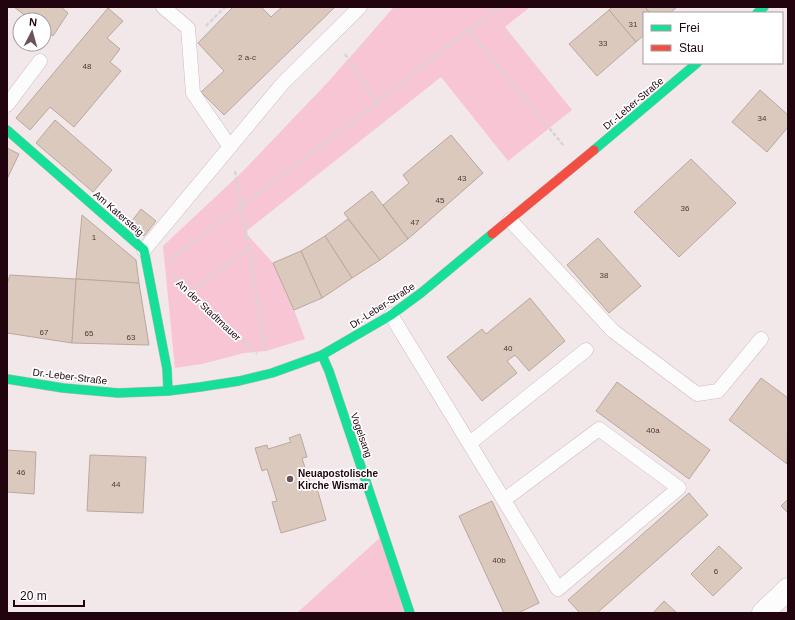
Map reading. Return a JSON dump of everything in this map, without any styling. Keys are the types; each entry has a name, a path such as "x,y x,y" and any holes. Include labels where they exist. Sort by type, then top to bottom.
{"main road":[{"name":"Dr.-Leber-Straße","path":"7,379 63,388 118,393 168,391 223,383 272,373 322,355 390,315 421,293 695,64"},
{"name":"Am Katersteig","path":"7,130 144,250 167,369 168,391"},
{"name":"Vogelsang","path":"322,355 329,371 410,613"}],"street":[{"path":"763,613 788,589"}],"lane":[{"path":"163,7 188,28 193,93 230,147"},
{"path":"144,250 283,83 360,7"},
{"path":"7,105 40,61"},
{"path":"510,220 613,331 697,394 718,390 761,339"},
{"path":"390,315 470,443 504,500 558,589 679,488 599,429 504,500"},
{"path":"470,443 586,350"}],"path":[{"path":"204,29 225,7"},
{"path":"162,266 377,103 468,30 501,7"},
{"path":"468,30 578,163"},
{"path":"345,54 377,103"},
{"path":"230,147 266,351 272,373"},
{"path":"190,292 249,248"},
{"name":"An der Stadtmauer","path":"144,250 256,353 272,373"}],"shaded area":[{"path":"394,7 530,7 505,27 572,110 508,161 441,77 245,232 273,263 305,339 266,351 244,353 202,364 175,368 163,246 243,171 328,82"},
{"path":"384,534 410,613 297,613"}],"building":[{"path":"14,7 61,7 68,13 53,36 52,12 21,12"},
{"path":"233,7 261,7 271,17 282,7 335,7 224,115 201,92 224,71 198,43"},
{"path":"612,7 645,7 649,12 643,12 643,36 636,42 609,10"},
{"path":"645,7 677,7 671,12 649,12"},
{"path":"108,8 123,21 107,38 120,49 110,62 121,71 74,127 50,107 30,130 16,118"},
{"path":"609,10 636,42 597,76 569,44"},
{"path":"760,90 788,115 788,127 767,152 732,122"},
{"path":"55,120 112,170 93,192 36,143"},
{"path":"451,135 483,173 408,239 383,205 409,183 403,175"},
{"path":"7,148 19,154 7,179"},
{"path":"691,159 736,203 679,257 634,212"},
{"path":"372,191 408,239 380,260 344,213"},
{"path":"141,209 156,221 144,236 129,225"},
{"path":"82,215 136,260 139,283 76,279"},
{"path":"348,219 380,260 352,278 325,236"},
{"path":"325,236 352,278 322,298 301,251"},
{"path":"598,238 641,286 609,313 567,265"},
{"path":"301,251 322,298 294,310 273,263"},
{"path":"10,275 76,279 72,343 7,333 7,284"},
{"path":"76,279 139,283 149,345 72,343"},
{"path":"530,298 565,341 529,371 515,355 507,361 517,373 482,401 447,357 482,329 486,334"},
{"path":"761,378 788,398 787,464 729,420"},
{"path":"617,382 710,450 689,479 596,411"},
{"name":"Neuapostolische Kirche Wismar","path":"300,434 307,457 302,458 312,490 317,488 326,520 281,533 272,502 277,501 267,469 262,471 255,448 267,445 268,449 291,442 289,438"},
{"path":"7,450 36,452 34,494 7,492"},
{"path":"90,455 146,457 143,513 87,511"},
{"path":"689,493 708,515 597,613 580,613 568,600"},
{"path":"788,499 788,513 781,506"},
{"path":"492,501 539,603 518,613 504,613 459,516"},
{"path":"719,546 742,568 713,596 691,574"},
{"path":"664,601 677,613 653,613"}],"traffic: fast":[{"path":"758,12 764,7"},
{"path":"594,150 696,64"},
{"path":"7,130 144,250 167,369 168,391"},
{"path":"7,379 63,388 118,393 168,391 200,387 239,381 272,373 322,355 391,315 421,293 492,234"},
{"path":"322,355 329,371 410,613"}],"traffic: jam":[{"path":"492,234 594,150"}],"place":[{"name":"Neuapostolische Kirche Wismar","path":"290,479"}]}
